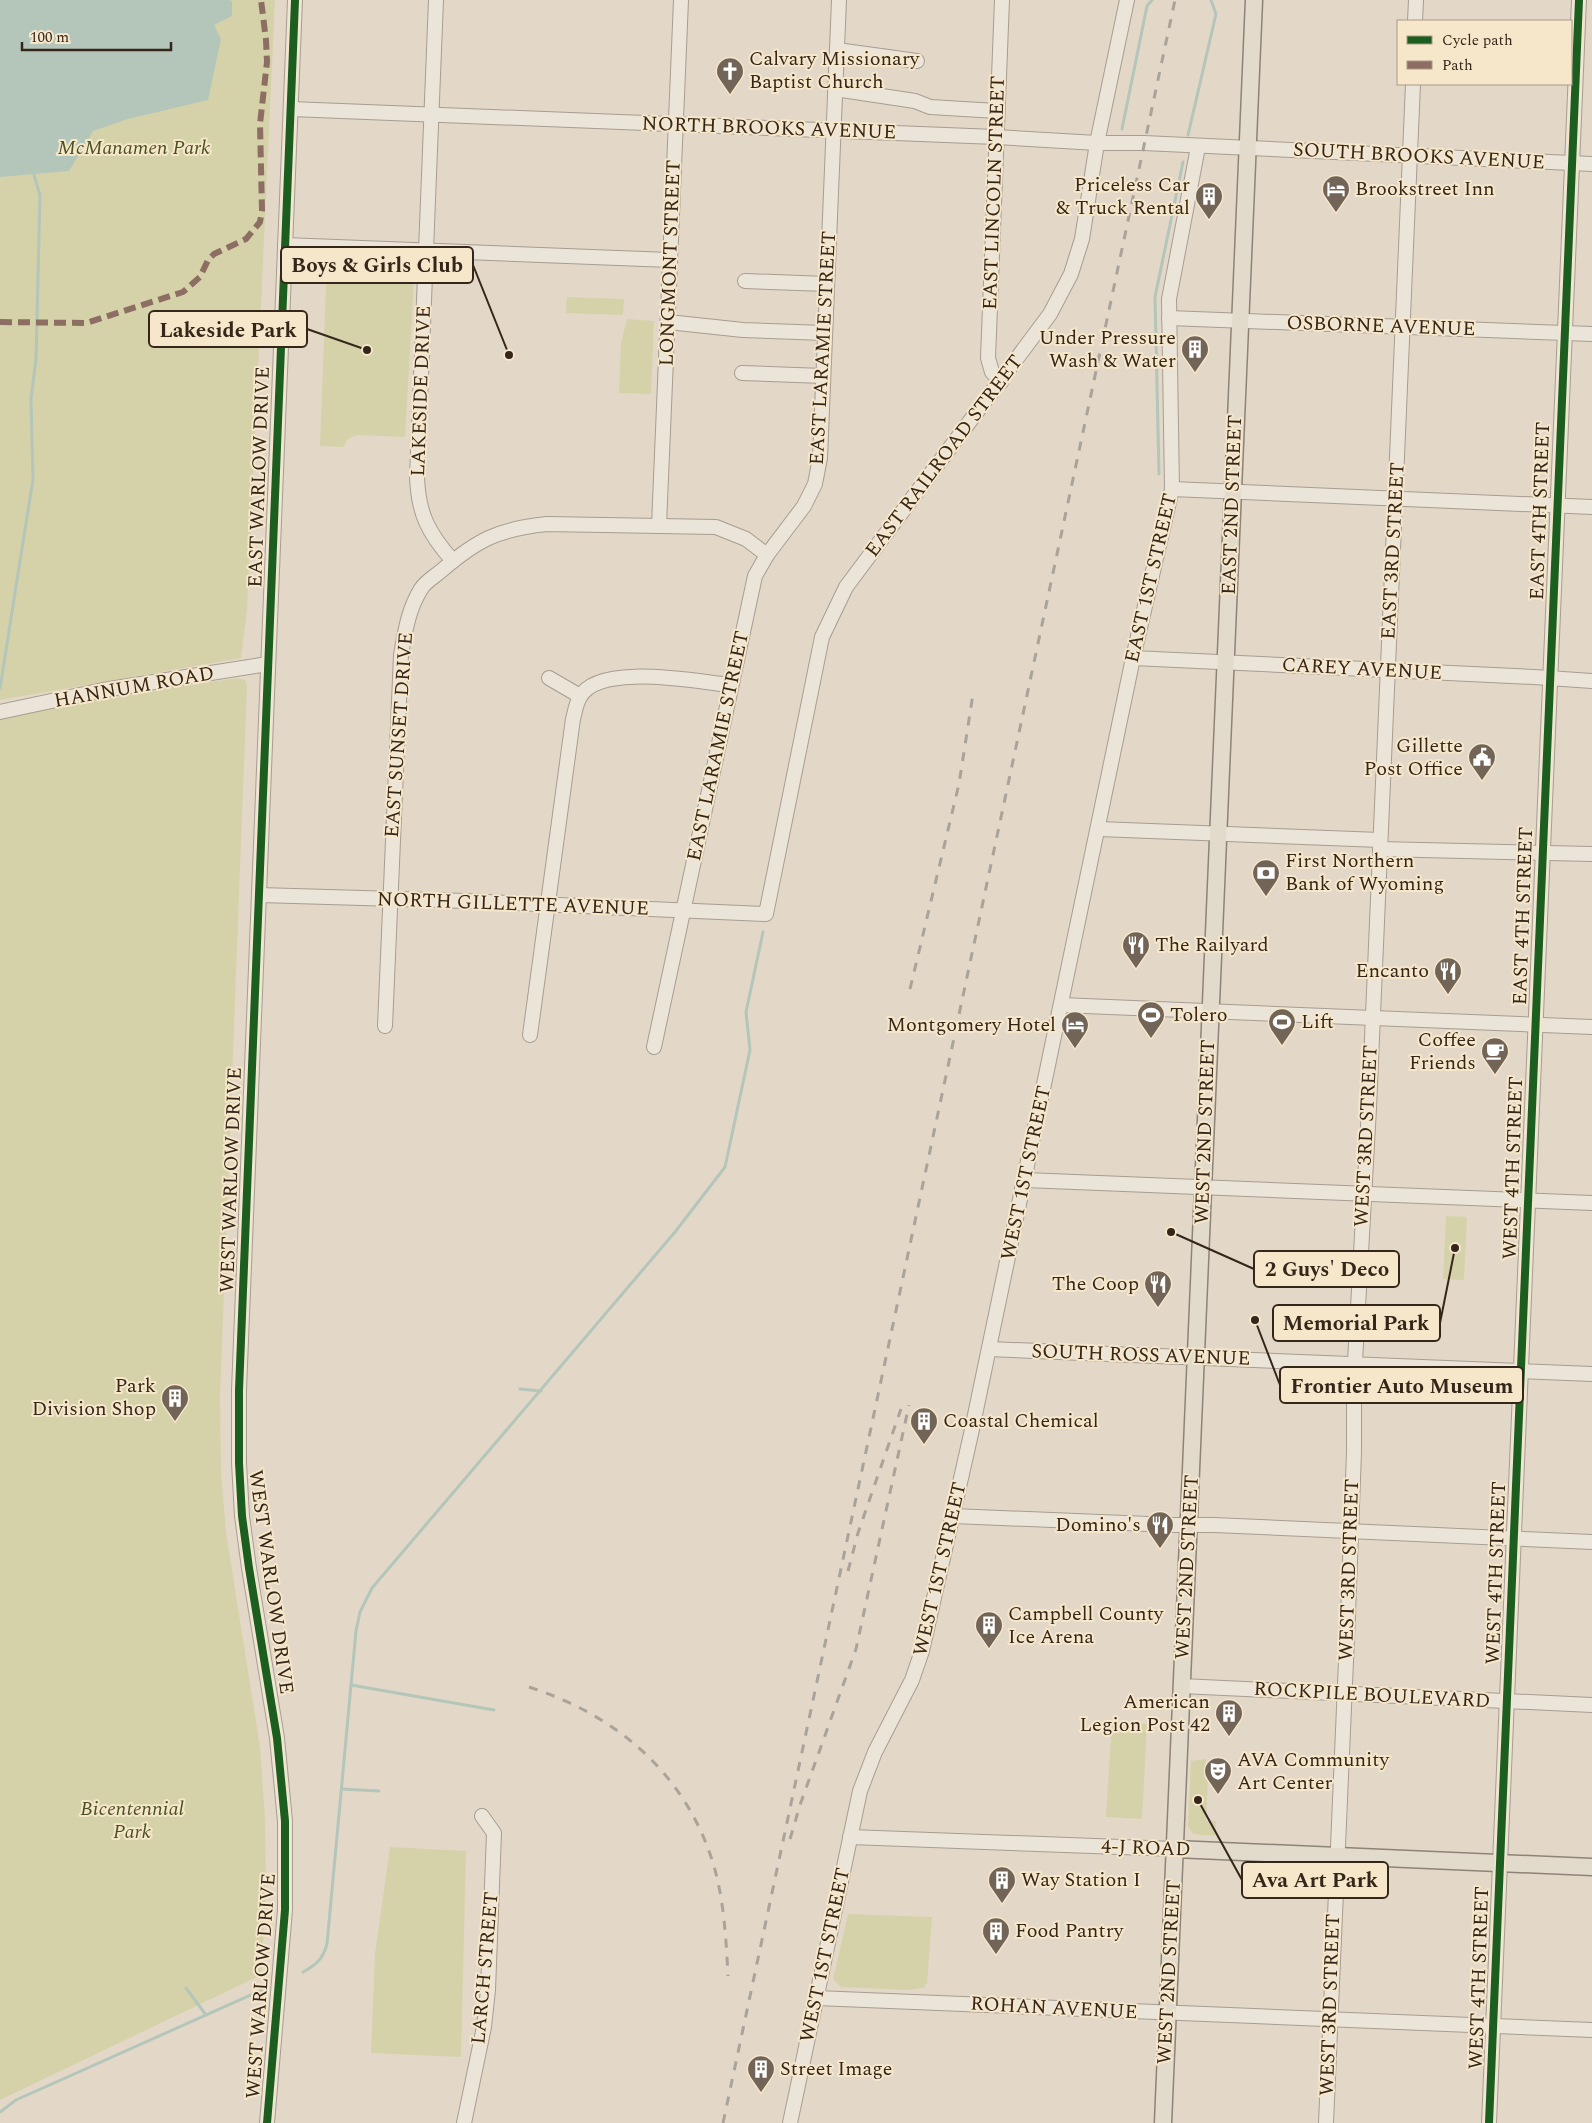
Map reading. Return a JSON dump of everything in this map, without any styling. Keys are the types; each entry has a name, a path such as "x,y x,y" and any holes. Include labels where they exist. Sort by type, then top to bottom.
{"main road":[{"name":"EAST 2ND STREET","path":"1210,1011 1246,148 1254,0"},
{"name":"WEST 2ND STREET","path":"1162,2123 1210,1011"},
{"name":"4-J ROAD","path":"1175,1849 1592,1868"}],"street":[{"name":"EAST WARLOW DRIVE","path":"259,894 295,0"},
{"name":"LAKESIDE DRIVE","path":"436,0 417,476 418,498 423,518 436,542 453,561"},
{"name":"LONGMONT STREET","path":"659,526 681,0"},
{"name":"EAST LARAMIE STREET","path":"654,1047 755,576 767,555 804,506 815,484 820,458 839,0"},
{"name":"EAST LINCOLN STREET","path":"1001,382 992,372 988,358 1002,0"},
{"name":"EAST RAILROAD STREET","path":"766,914 822,637 846,587 1050,314 1071,274 1082,240 1096,143 1127,0"},
{"path":"1415,20 1416,0"},
{"name":"EAST 4TH STREET","path":"1535,1024 1579,0"},
{"path":"837,50 917,61"},
{"name":"EAST 3RD STREET","path":"1372,1018 1413,85"},
{"path":"835,89 915,101 930,107 997,111"},
{"name":"NORTH BROOKS AVENUE","path":"291,109 996,136 1096,143 1246,148"},
{"name":"EAST 1ST STREET","path":"1061,1005 1132,658 1172,489 1169,299 1198,147"},
{"name":"SOUTH BROOKS AVENUE","path":"1246,148 1592,164"},
{"path":"285,245 670,260"},
{"path":"745,281 827,284"},
{"name":"OSBORNE AVENUE","path":"1169,318 1592,334"},
{"path":"668,322 743,330 825,333"},
{"path":"742,373 823,376"},
{"path":"1172,489 1592,507"},
{"name":"EAST SUNSET DRIVE","path":"385,1026 401,655 407,618 421,588 473,545 494,534 520,527 546,524 716,527 746,539 767,555"},
{"name":"CAREY AVENUE","path":"1132,658 1592,682"},
{"name":"HANNUM ROAD","path":"0,712 103,690 268,664"},
{"path":"530,1035 573,719 580,696 599,681 623,676 731,685"},
{"path":"549,678 580,696"},
{"path":"1098,829 1217,834 1380,845 1592,854"},
{"name":"NORTH GILLETTE AVENUE","path":"259,894 766,914"},
{"name":"WEST WARLOW DRIVE","path":"259,894 240,1360 239,1463 242,1516 277,1738 284,1821 285,1910 268,2123"},
{"path":"1061,1005 1592,1027"},
{"name":"WEST 1ST STREET","path":"790,2123 850,1838 866,1773 912,1680 922,1651 954,1516 1061,1005"},
{"name":"WEST 3RD STREET","path":"1326,2123 1351,1530 1355,1363 1372,1018"},
{"name":"WEST 4TH STREET","path":"1489,2123 1535,1024"},
{"path":"1025,1180 1592,1203"},
{"name":"SOUTH ROSS AVENUE","path":"989,1349 1592,1374"},
{"path":"954,1516 1351,1530 1592,1542"},
{"name":"ROCKPILE BOULEVARD","path":"1182,1686 1592,1705"},
{"name":"LARCH STREET","path":"464,2123 484,2027 488,1990 494,1833 482,1816"},
{"name":"4-J ROAD","path":"850,1838 1175,1849"},
{"name":"ROHAN AVENUE","path":"816,1998 1004,2005 1167,2014 1592,2030"}],"green space":[{"name":"McManamen Park","path":"0,0 275,0 247,609 241,658 0,700"},
{"path":"327,258 411,261 415,264 405,437 357,435 348,439 343,447 320,446"},
{"path":"567,297 624,299 623,315 566,313"},
{"path":"627,319 654,321 651,394 619,393 621,343"},
{"name":"Bicentennial Park","path":"237,678 245,680 247,685 220,1397 221,1473 226,1532 260,1747 265,1818 266,1892 261,1975 0,2100 0,719 88,701"},
{"path":"1446,1216 1467,1217 1464,1280 1443,1279"},
{"path":"1112,1722 1147,1724 1142,1819 1106,1817"},
{"path":"1206,1759 1205,1780 1208,1780 1206,1821 1216,1821 1215,1836 1193,1834 1188,1826 1191,1761"},
{"path":"390,1847 466,1851 461,2057 371,2053 375,1954"},
{"path":"848,1914 932,1917 927,1984 925,1984 924,1988 908,1990 841,1987 833,1979"}],"shaded area":[{"path":"0,0 229,0 232,1 232,16 214,25 221,39 208,100 128,119 93,131 69,171 0,177"}],"waterway":[{"path":"1122,129 1147,6 1152,0"},
{"path":"1188,135 1216,14 1211,0"},
{"path":"1159,474 1155,297 1183,162"},
{"path":"0,688 33,479 31,399 36,359 40,195 34,175"},
{"path":"303,1972 318,1961 327,1944 356,1631 360,1612 372,1588 675,1232 725,1167 750,1050 746,1012 763,932"},
{"path":"520,1389 541,1391"},
{"path":"351,1685 494,1710"},
{"path":"342,1789 379,1791"},
{"path":"186,1988 206,2015"},
{"path":"0,2112 16,2100 262,1990"}],"railway":[{"path":"723,2123 1175,0"},
{"path":"910,989 959,784 973,694"},
{"path":"790,1839 800,1805 856,1649 909,1405"},
{"path":"848,1571 858,1533 901,1409"},
{"path":"529,1687 561,1699 591,1714 618,1731 643,1752 665,1775 685,1801 701,1831 717,1877 724,1919 728,1976"}],"marked path":[{"path":"0,322 86,323 183,292 200,277 208,260 214,254 246,239 260,222 262,210 260,124 267,62 261,0"}],"cycle path":[{"path":"267,2123 285,1910 285,1821 277,1738 242,1516 239,1463 239,1390 295,0"},
{"path":"1489,2123 1579,0"}],"place":[{"name":"Calvary Missionary Baptist Church","path":"730,95"},
{"name":"Brookstreet Inn","path":"1336,213"},
{"name":"Priceless Car & Truck Rental","path":"1209,220"},
{"name":"Lakeside Park","path":"367,350"},
{"name":"Boys & Girls Club","path":"509,355"},
{"name":"Under Pressure Wash & Water","path":"1195,373"},
{"name":"Gillette Post Office","path":"1482,781"},
{"name":"First Northern Bank of Wyoming","path":"1266,897"},
{"name":"The Railyard","path":"1136,969"},
{"name":"Encanto","path":"1448,995"},
{"name":"Tolero","path":"1151,1039"},
{"name":"Lift","path":"1282,1046"},
{"name":"Montgomery Hotel","path":"1075,1049"},
{"name":"Coffee Friends","path":"1495,1075"},
{"name":"2 Guys' Deco","path":"1171,1232"},
{"name":"Memorial Park","path":"1455,1248"},
{"name":"The Coop","path":"1158,1308"},
{"name":"Frontier Auto Museum","path":"1255,1320"},
{"name":"Park Division Shop","path":"175,1422"},
{"name":"Coastal Chemical","path":"924,1445"},
{"name":"Domino's","path":"1160,1549"},
{"name":"Campbell County Ice Arena","path":"989,1649"},
{"name":"American Legion Post 42","path":"1229,1737"},
{"name":"AVA Community Art Center","path":"1218,1795"},
{"name":"Ava Art Park","path":"1198,1800"},
{"name":"Way Station I","path":"1002,1904"},
{"name":"Food Pantry","path":"996,1955"},
{"name":"Street Image","path":"761,2093"}]}
